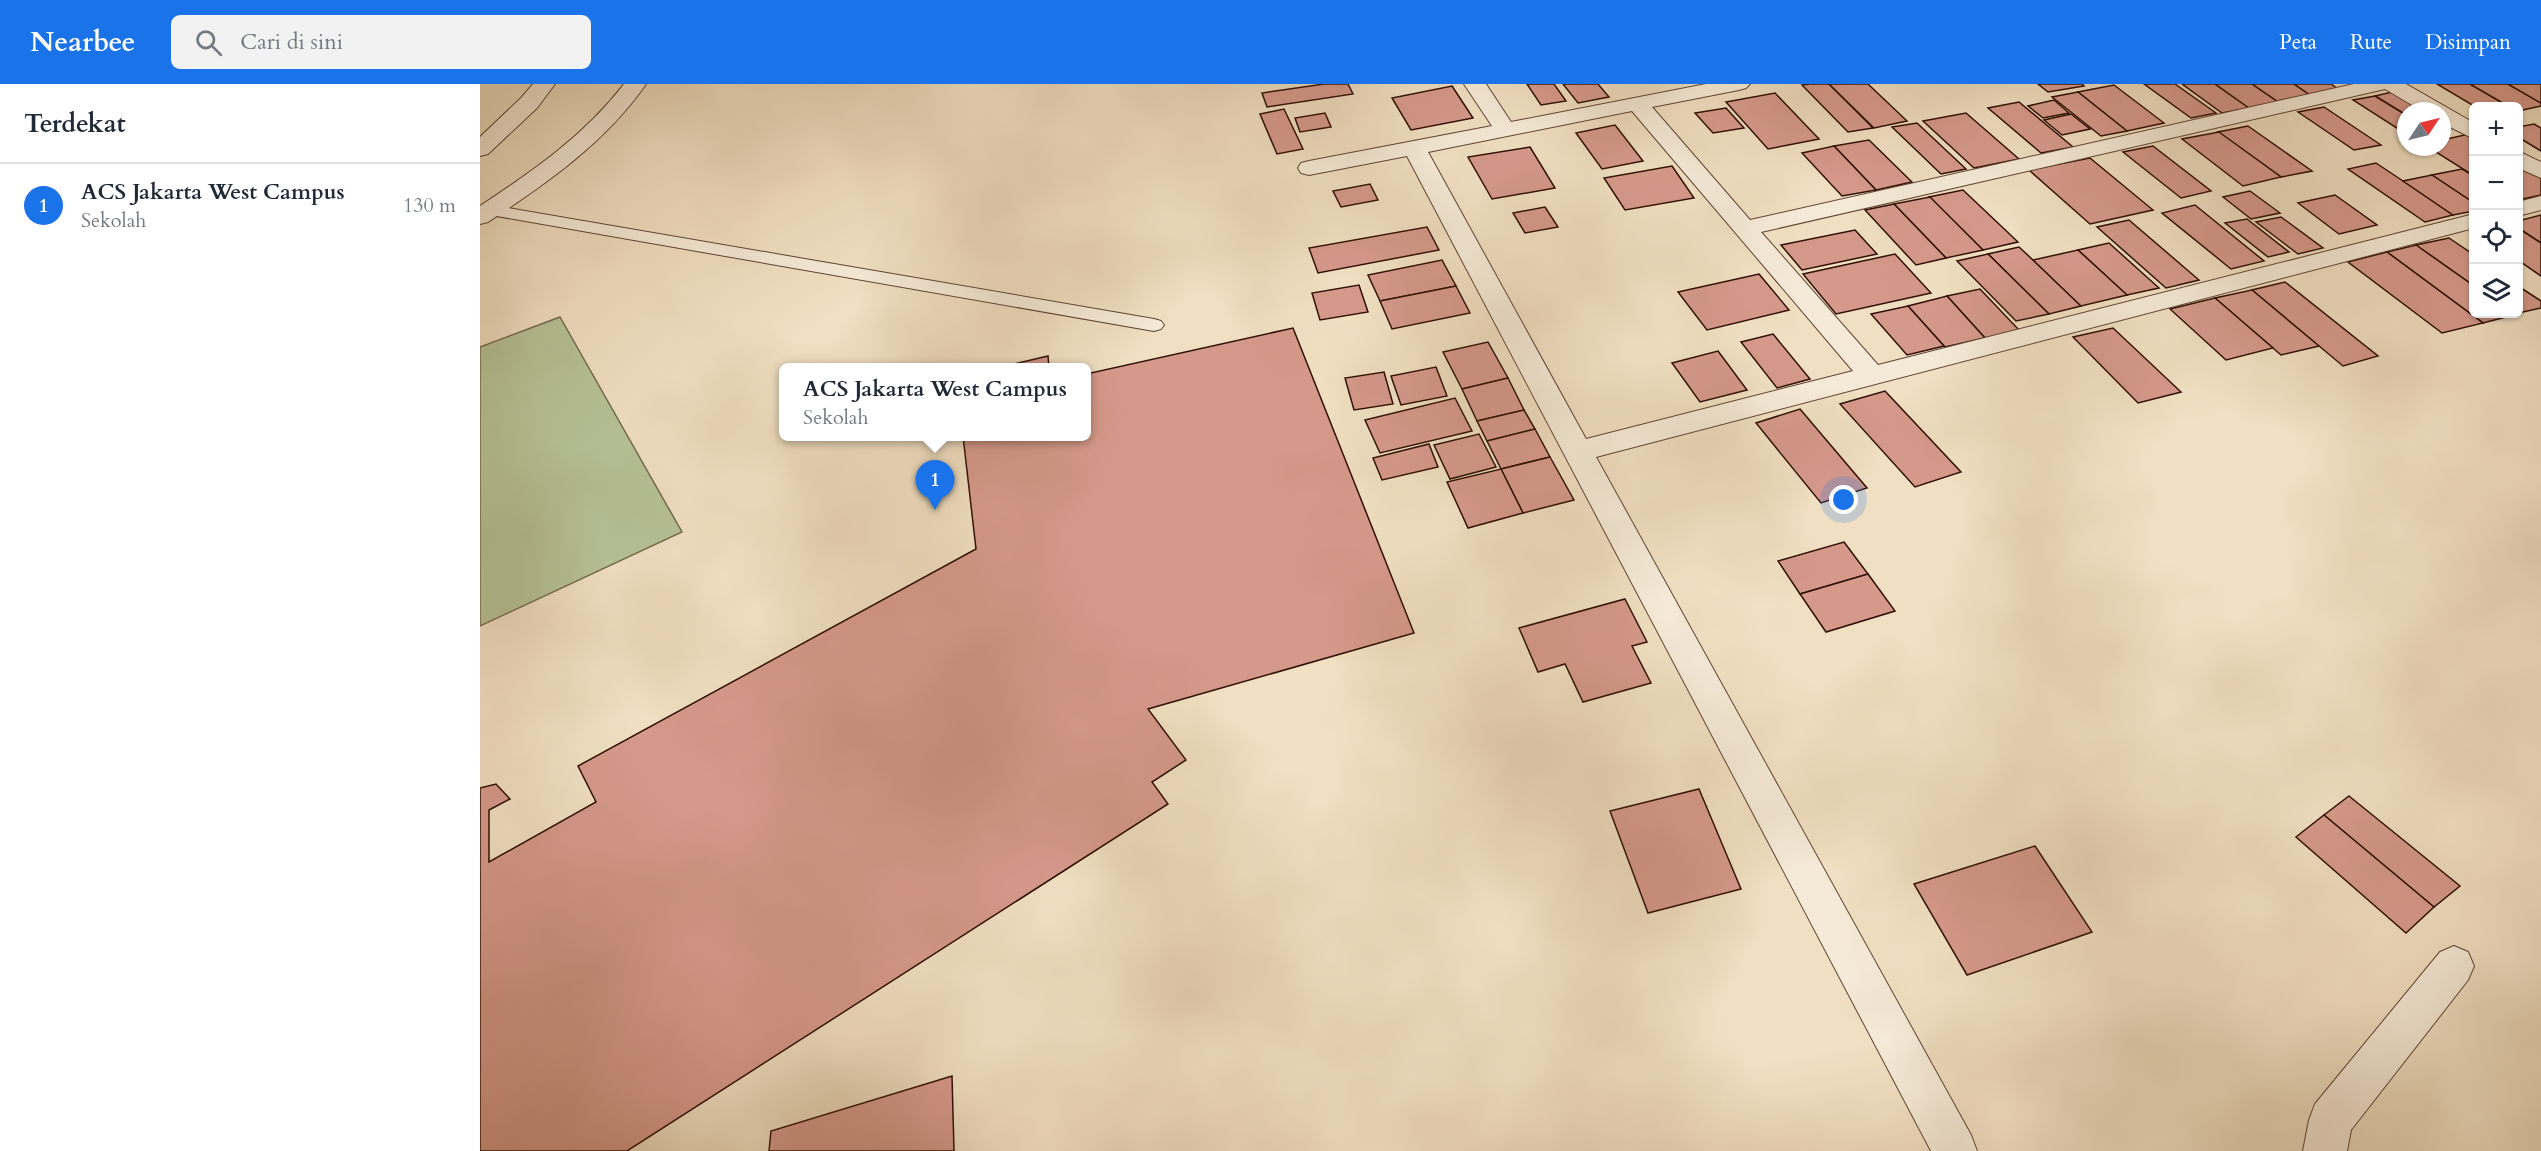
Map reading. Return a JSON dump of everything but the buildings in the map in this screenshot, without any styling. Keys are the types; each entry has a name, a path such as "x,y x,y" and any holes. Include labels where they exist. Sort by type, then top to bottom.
{"street":[{"path":"480,149 529,103 544,84"},
{"path":"486,213 552,169 621,104 635,84"},
{"path":"1475,84 1506,130"},
{"path":"1309,168 1739,84"},
{"path":"1745,228 2382,84"},
{"path":"2391,84 2422,102"},
{"path":"1637,104 1873,377"},
{"path":"2451,119 2469,129"},
{"path":"1414,147 1955,1151"},
{"path":"2523,161 2541,171"},
{"path":"2523,208 2541,203"},
{"path":"1579,452 2469,222"},
{"path":"2325,1151 2331,1120 2454,966"}],"lane":[{"path":"486,213 1154,325"}],"green space":[{"path":"560,317 682,532 480,626 480,347"}],"place":[{"name":"ACS Jakarta West Campus","path":"935,510"}]}
